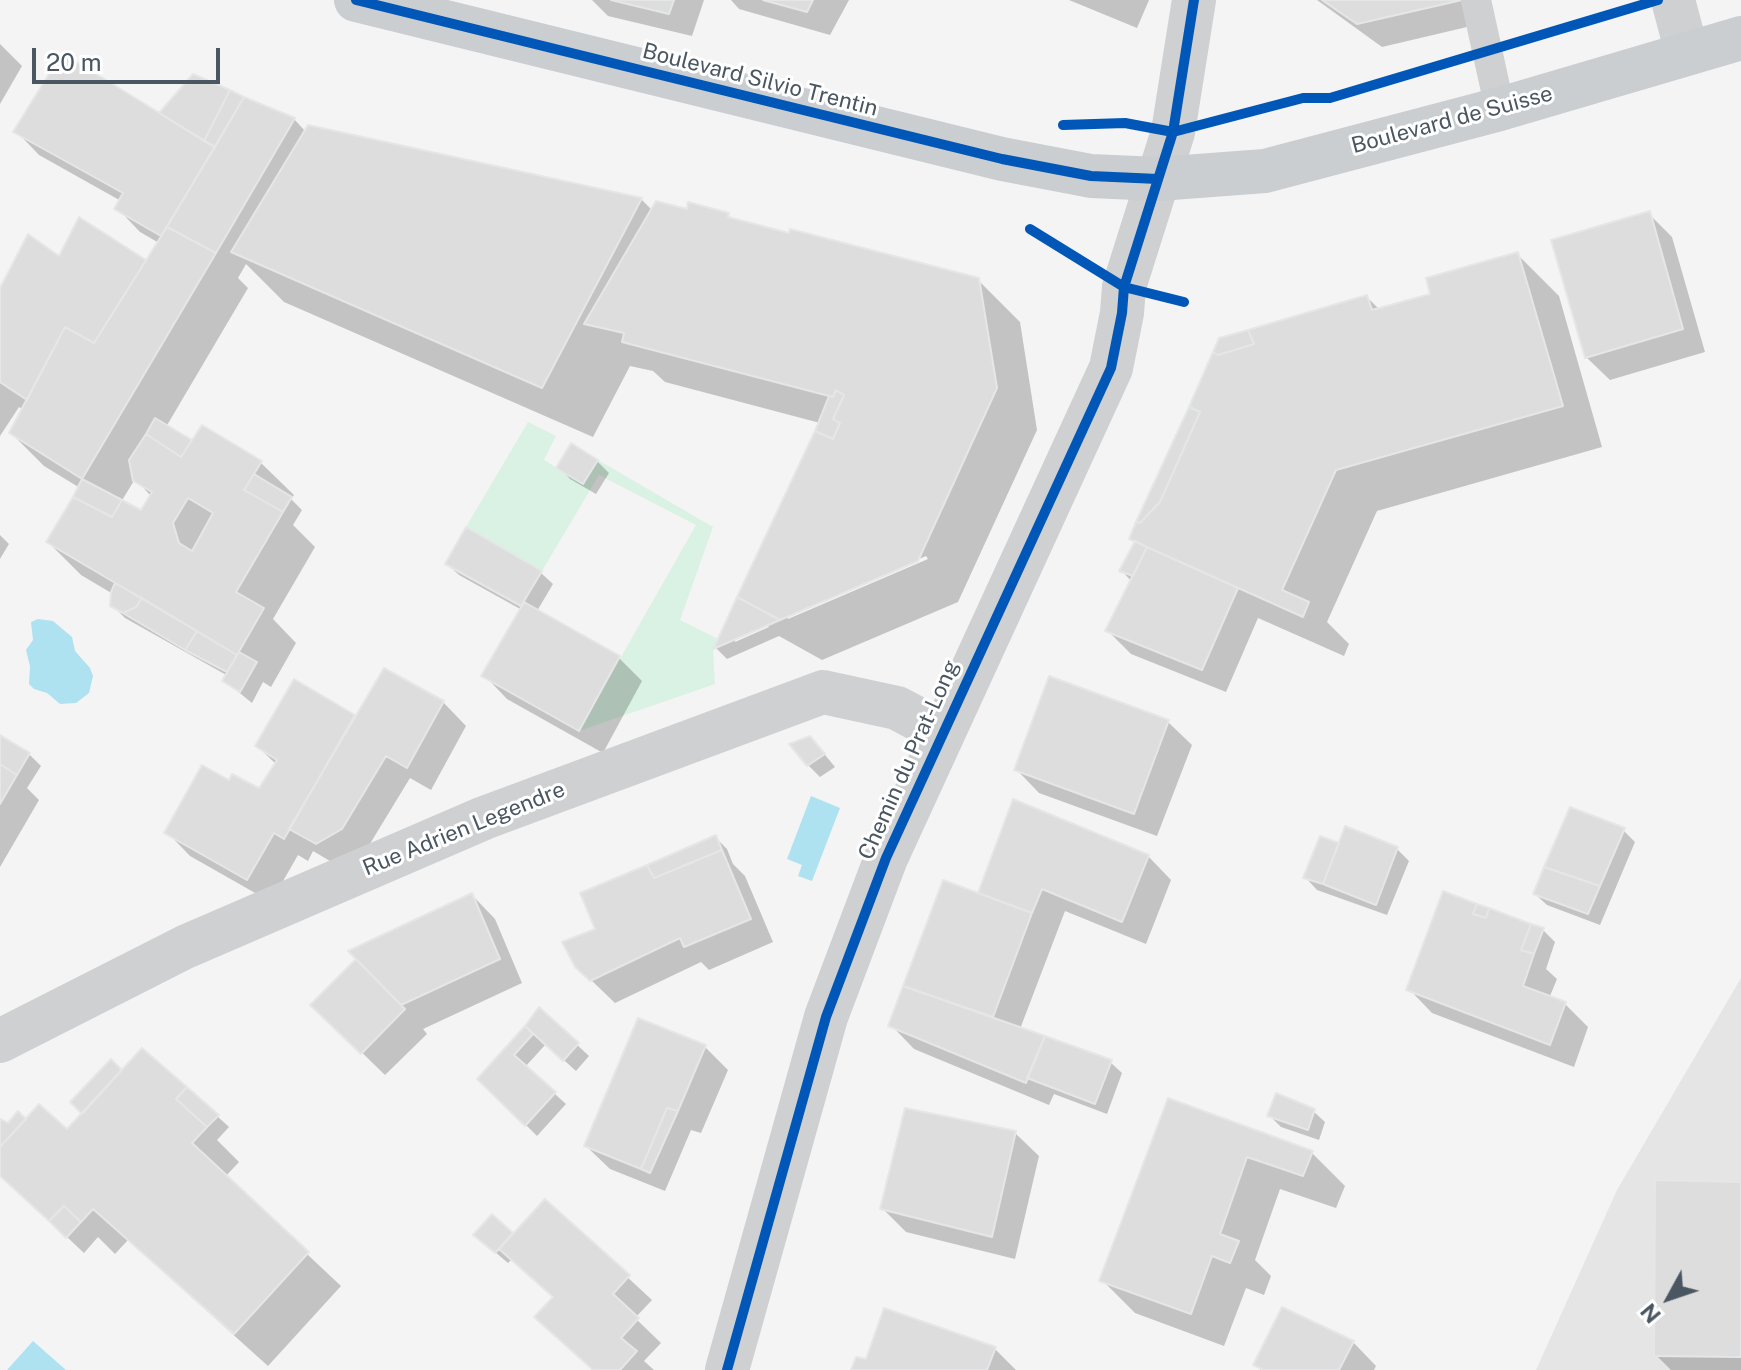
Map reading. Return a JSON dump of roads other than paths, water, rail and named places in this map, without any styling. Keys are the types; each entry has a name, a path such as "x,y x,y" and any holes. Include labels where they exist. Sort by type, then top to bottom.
{"main road":[{"name":"Boulevard Silvio Trentin","path":"356,0 1002,159 1091,176 1158,179"},
{"name":"Boulevard de Suisse","path":"1158,179 1265,171 1500,109 1741,38"}],"street":[{"name":"Chemin du Prat-Long","path":"727,1370 826,1017 886,858 1111,368 1124,287 1173,132 1194,0"},
{"path":"1673,0 1687,53"},
{"name":"Rue Adrien Legendre","path":"0,1041 185,947 484,818 823,692 897,708 942,732"}],"lane":[{"path":"1476,0 1500,109"}],"water":[{"path":"38,619 53,621 72,637 75,651 90,668 93,676 89,693 76,703 60,704 29,684 30,666 26,650 33,640 31,622"},
{"path":"811,796 840,808 812,881 798,876 802,865 787,859"},
{"path":"33,1341 66,1370 7,1370"}]}
